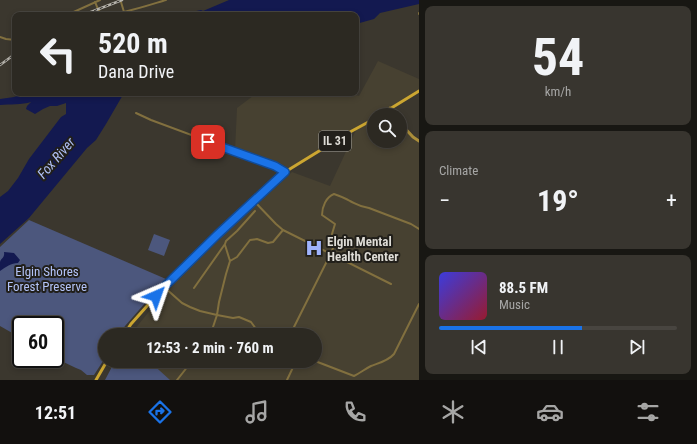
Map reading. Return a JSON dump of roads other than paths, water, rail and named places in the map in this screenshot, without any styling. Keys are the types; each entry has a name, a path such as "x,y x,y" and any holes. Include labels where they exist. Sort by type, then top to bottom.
{"main road":[{"path":"390,108 419,91"},
{"name":"IL 31","path":"128,328 164,287 285,172 367,122"},
{"path":"96,380 103,368"}],"street":[{"path":"74,12 100,0"},
{"path":"120,2 124,12 166,0"},
{"path":"96,2 100,12"},
{"path":"0,37 12,40"},
{"path":"136,114 275,166 285,172"},
{"path":"407,131 419,141"},
{"path":"293,328 334,243 332,234 335,224 322,215 322,210 330,196 334,194 350,200 363,208 369,208 411,224 419,229"},
{"path":"254,201 283,230 391,284"},
{"path":"194,288 226,241 255,211"},
{"path":"230,262 237,257 250,240 257,239 268,243 273,242 283,230"},
{"path":"212,328 230,262 225,244"},
{"path":"164,287 190,307 217,315 233,318 239,317 250,322 255,328"},
{"path":"322,364 354,376 392,357 419,304"},
{"path":"177,380 186,368"},
{"path":"287,380 293,368"}],"water":[{"path":"229,0 419,0 419,4 380,13 374,19 359,23 359,12 192,12 203,11"},
{"name":"Fox River","path":"122,96 96,140 87,148 29,218 0,244 0,197 8,191 18,178 29,159 61,117 66,114 66,103 57,106 50,106 35,114 26,109 31,102 0,105 0,99 14,97"},
{"path":"4,252 14,253 20,260 18,263 11,264 0,271 0,262 4,256"}],"railway":[{"path":"91,12 122,0"},
{"path":"0,65 12,56"}],"place":[{"name":"Elgin Mental Health Center","path":"314,248"}],"park label":[{"name":"Elgin Shores Forest Preserve","path":"47,278"}]}
